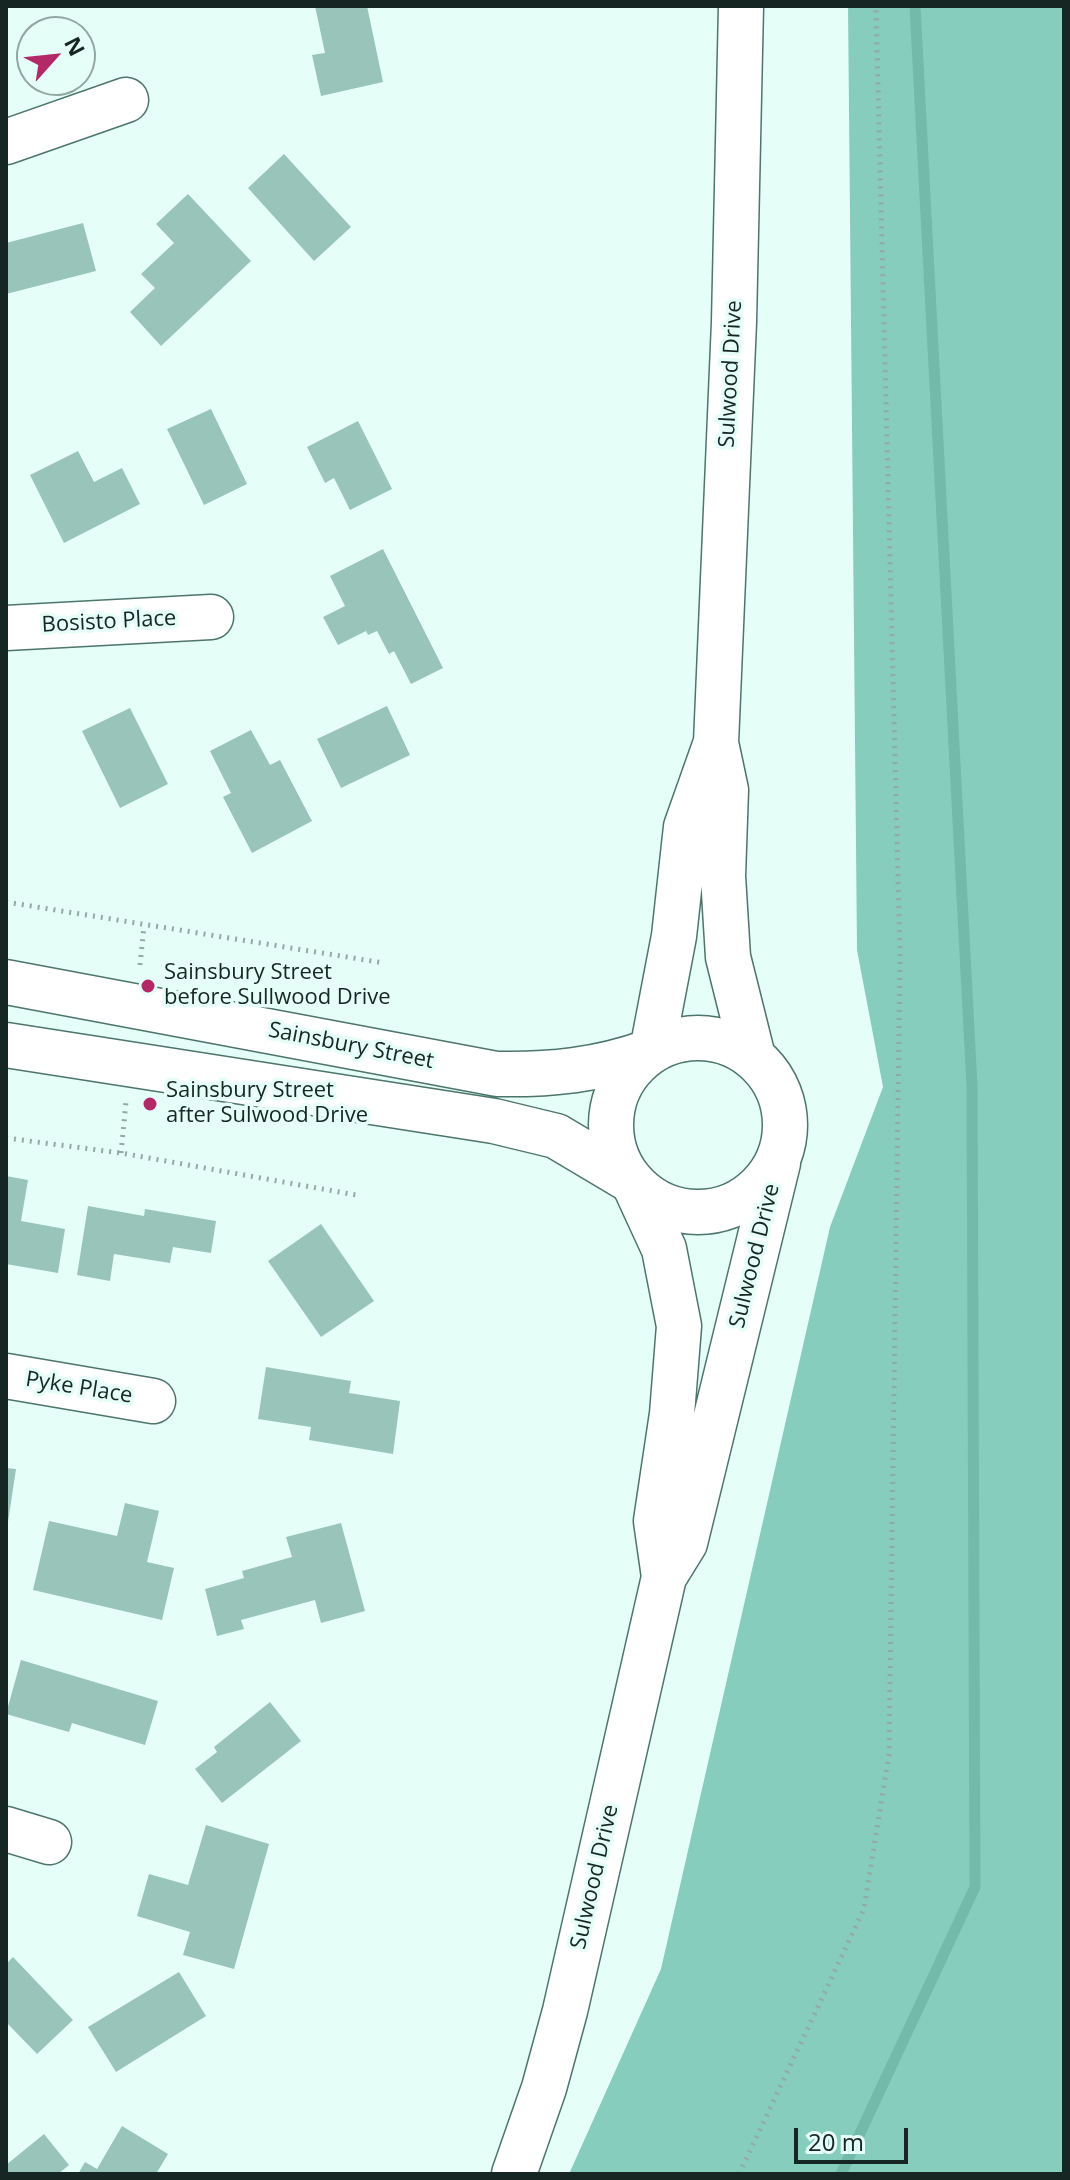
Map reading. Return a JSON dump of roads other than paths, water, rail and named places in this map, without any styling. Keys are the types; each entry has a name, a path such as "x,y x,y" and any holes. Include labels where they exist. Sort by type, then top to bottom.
{"main road":[{"name":"Sulwood Drive","path":"741,6 734,322 716,743 726,790 723,876 728,957 753,1057"},
{"path":"6,142 126,100"},
{"name":"Bosisto Place","path":"6,628 211,617"},
{"name":"Sulwood Drive","path":"650,1052 674,936 686,827 716,743"},
{"name":"Sainsbury Street","path":"6,982 497,1074 558,1075 620,1062 650,1052"},
{"path":"6,1045 494,1121 556,1136 670,1209 712,1212 751,1195 778,1163 785,1140 786,1117 781,1095 770,1074 753,1057 735,1046 703,1038 671,1042 650,1052 621,1083 614,1102 612,1143 632,1183"},
{"name":"Sulwood Drive","path":"514,2174 544,2088 565,2011 664,1577 685,1543 778,1163"},
{"name":"Sulwood Drive","path":"632,1183 664,1249 679,1326 672,1414 656,1521 664,1577"},
{"name":"Pyke Place","path":"6,1376 153,1401"},
{"path":"6,1829 49,1842"}],"waterway":[{"path":"841,2174 975,1887 972,1086 915,6"}],"place":[{"name":"Sainsbury Street before Sullwood Drive","path":"148,986"},
{"name":"Sainsbury Street after Sulwood Drive","path":"150,1104"}]}
